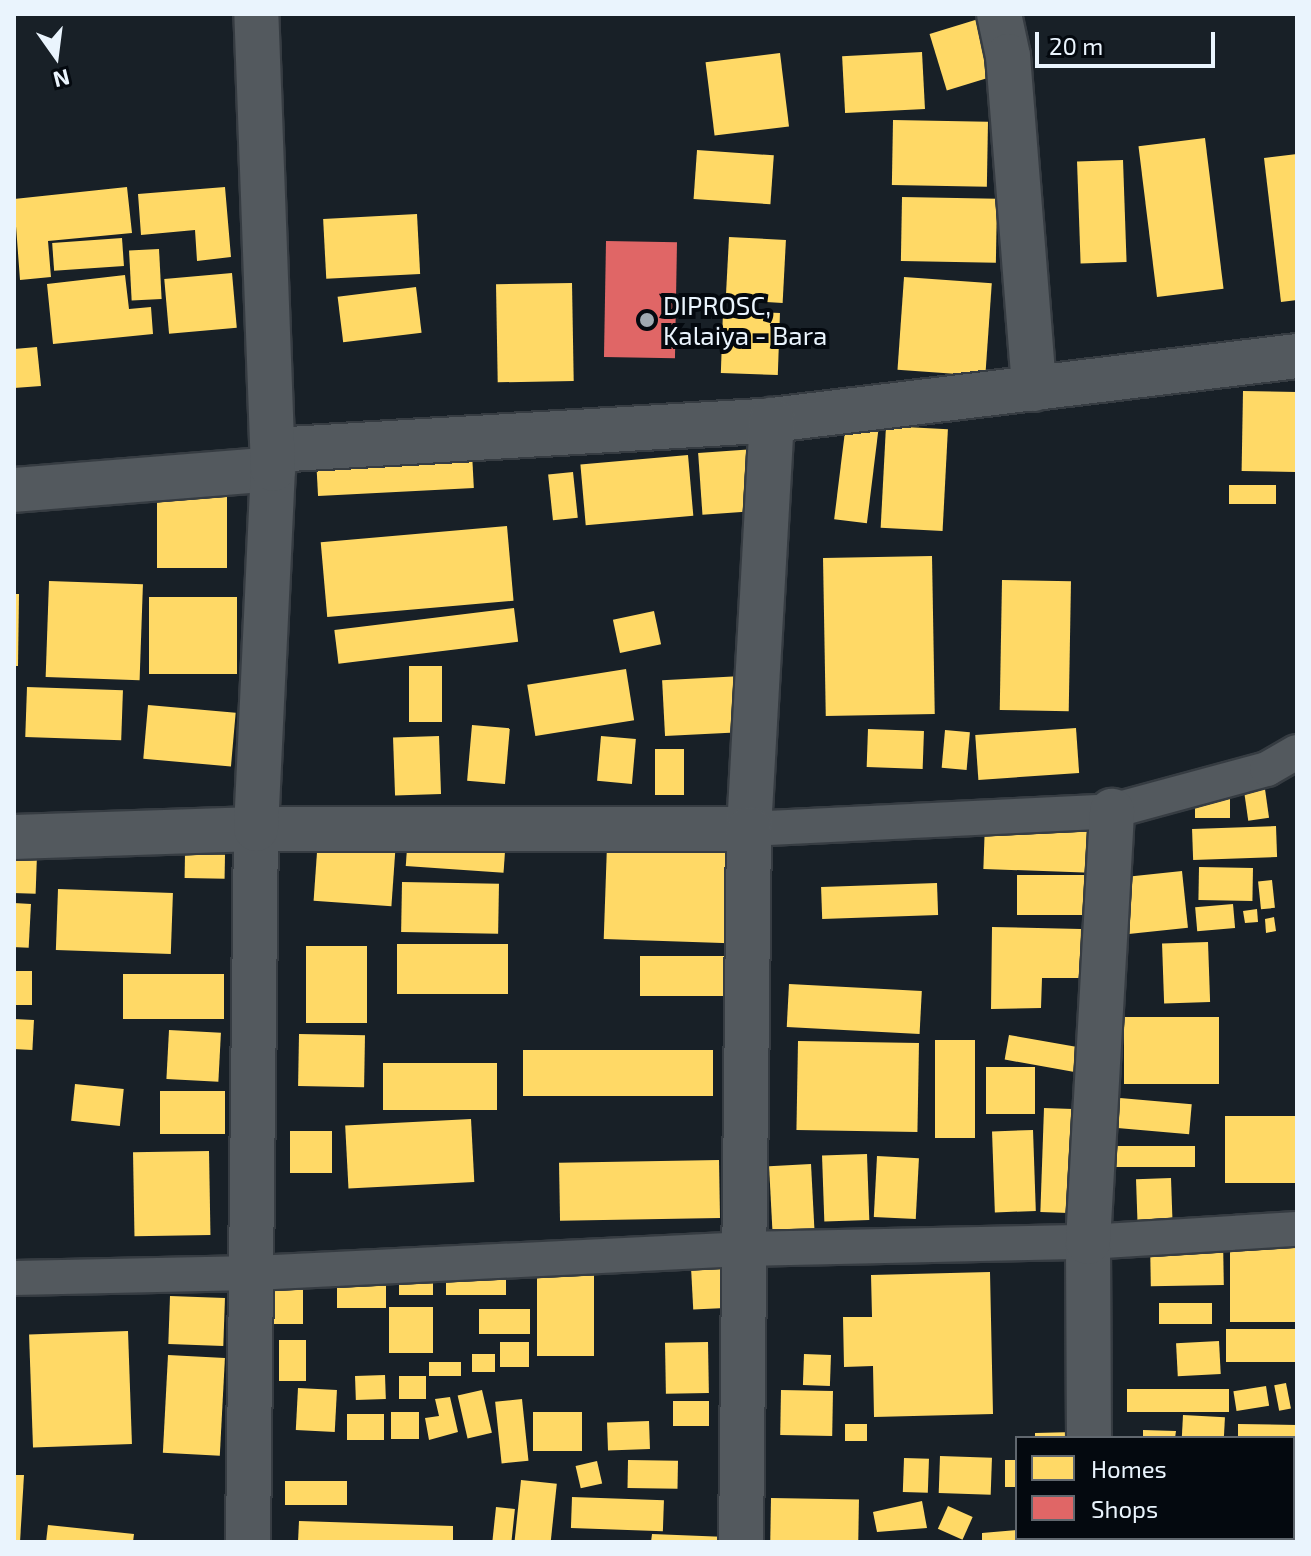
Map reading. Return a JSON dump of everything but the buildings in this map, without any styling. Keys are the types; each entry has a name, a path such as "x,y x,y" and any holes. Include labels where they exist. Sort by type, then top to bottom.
{"street":[{"path":"248,1542 254,1273 256,829 273,460 256,14"},
{"path":"999,14 1008,56 1034,389"},
{"path":"14,490 273,460 772,420 1297,356"},
{"path":"741,1542 749,829 772,420"},
{"path":"1089,1436 1088,1242 1112,811"},
{"path":"14,837 256,829 749,829"}],"lane":[{"path":"749,829 1112,811 1267,769 1297,752"},
{"path":"14,1278 254,1273 742,1249 1088,1242 1297,1229"}],"place":[{"name":"DIPROSC, Kalaiya - Bara","path":"647,320"}]}
